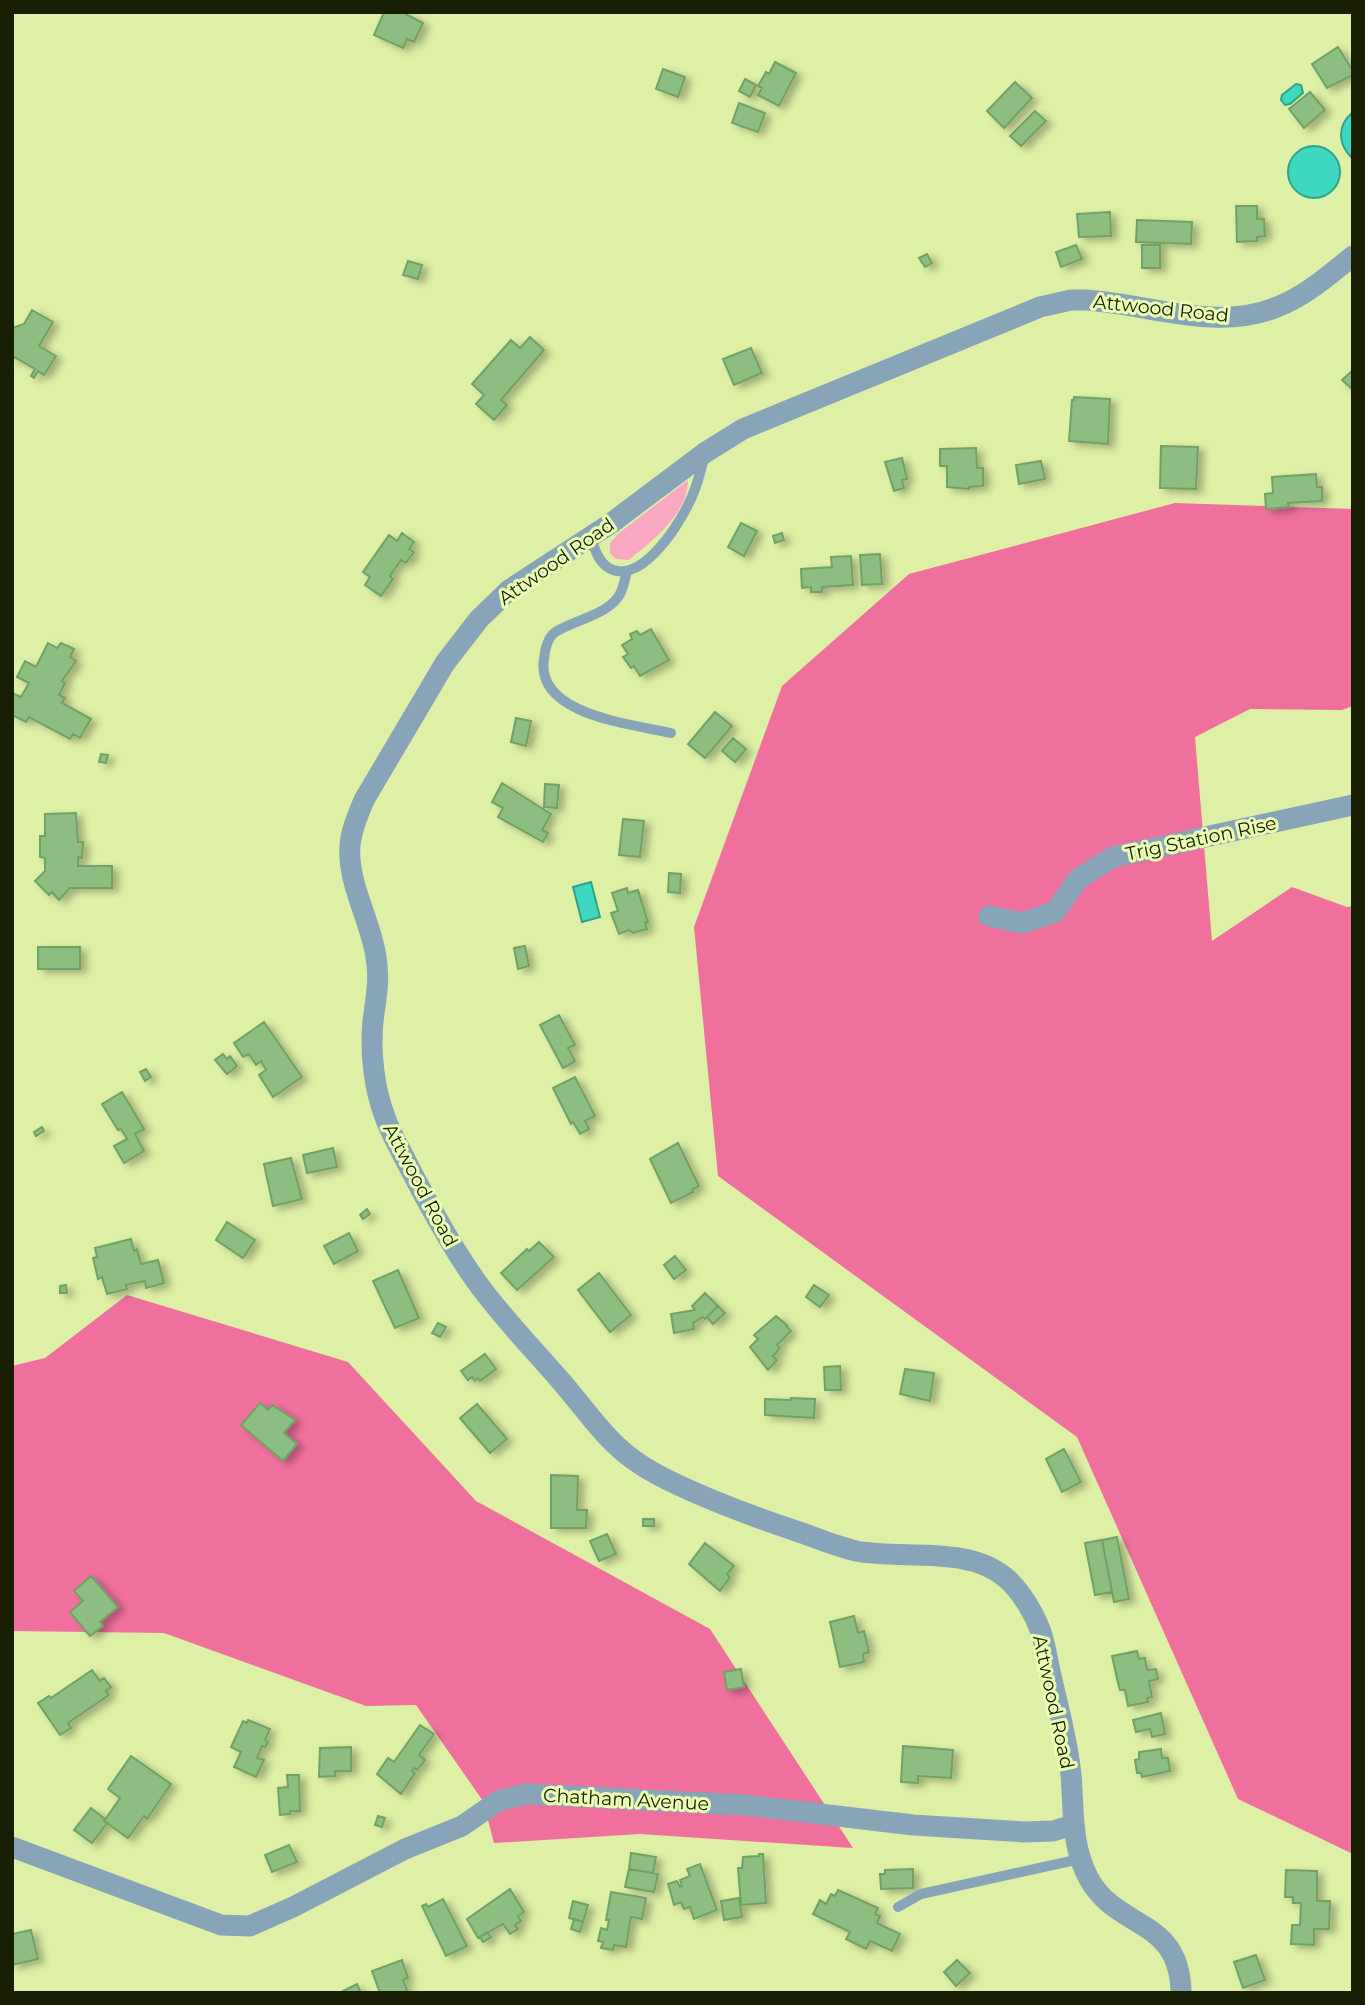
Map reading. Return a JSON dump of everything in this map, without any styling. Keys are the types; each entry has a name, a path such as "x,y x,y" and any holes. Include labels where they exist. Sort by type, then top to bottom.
{"street":[{"name":"Attwood Road","path":"1181,1993 1179,1966 1173,1952 1162,1939 1111,1905 1089,1879 1080,1859 1073,1825 1067,1749 1041,1633 1025,1601 1005,1577 978,1562 961,1558 892,1555 853,1550 762,1520 659,1475 622,1453 600,1431 478,1284 436,1216 384,1117 371,1056 379,979 374,941 354,877 349,848 364,800 427,693 469,631 509,590 590,537 706,452 743,429 1040,307 1071,300 1086,300 1199,316 1245,316 1279,307 1296,298 1316,286 1353,256"},
{"name":"Trig Station Rise","path":"989,916 1022,923 1055,912 1078,878 1113,858 1353,805"},
{"name":"Chatham Avenue","path":"12,1847 221,1925 250,1926 405,1849 462,1826 498,1801 526,1794 746,1805 913,1825 1025,1832 1053,1831 1073,1825"}],"lane":[{"path":"590,537 599,558 607,567 627,571 652,556 681,519 694,492 706,452"},
{"path":"627,571 620,594 605,608 555,632 546,645 543,663 548,686 561,700 586,712 671,733"},
{"path":"898,1908 921,1894 1080,1859"}],"shaded area":[{"path":"688,480 682,504 668,525 629,560 616,559 610,553 610,543 619,533"},
{"path":"1175,503 1353,509 1353,706 1342,710 1250,709 1195,737 1212,941 1292,887 1347,907 1353,906 1353,1854 1238,1799 1077,1437 718,1176 694,927 782,686 909,574"},
{"path":"127,1295 348,1362 476,1501 710,1629 853,1848 640,1834 494,1843 483,1801 416,1705 366,1706 164,1633 12,1631 12,1366 45,1358"}],"water":[{"path":"1296,84 1301,85 1303,93 1285,105 1281,100 1282,95"},
{"path":"1353,112 1353,159 1344,148 1341,136 1344,123"},
{"path":"1314,146 1324,148 1332,154 1338,162 1338,182 1332,190 1324,196 1314,198 1304,196 1296,190 1290,182 1288,172 1290,162 1296,154 1304,148"},
{"path":"591,882 600,917 582,922 573,887"}],"building":[{"path":"384,12 402,12 423,23 414,42 407,39 403,48 374,35"},
{"path":"1338,47 1353,75 1327,88 1312,64"},
{"path":"775,62 796,73 779,106 758,95 762,88 758,86"},
{"path":"663,69 685,77 678,97 656,89"},
{"path":"745,79 756,85 750,97 739,91"},
{"path":"1015,82 1032,98 1004,128 987,111"},
{"path":"1310,92 1325,110 1304,128 1289,109"},
{"path":"739,103 765,113 758,132 732,123"},
{"path":"1035,111 1046,121 1021,146 1010,136"},
{"path":"1236,206 1257,206 1257,219 1264,219 1265,236 1257,237 1257,241 1237,242"},
{"path":"1110,212 1111,236 1079,237 1077,214"},
{"path":"1137,220 1192,222 1191,244 1136,242"},
{"path":"1076,245 1082,259 1061,267 1056,252"},
{"path":"1142,245 1160,245 1160,268 1142,268"},
{"path":"927,254 932,263 925,267 919,258"},
{"path":"408,261 422,265 418,279 403,275"},
{"path":"32,310 53,322 39,346 56,356 44,375 38,371 34,378 31,376 35,369 14,357 12,361 12,328 24,324"},
{"path":"530,337 544,350 501,400 507,405 494,420 476,404 484,395 472,384 511,340 520,348"},
{"path":"751,348 762,373 734,385 723,359"},
{"path":"1353,370 1353,390 1342,380"},
{"path":"1074,397 1110,399 1108,444 1069,441"},
{"path":"1161,446 1198,447 1196,489 1160,488"},
{"path":"976,448 977,468 983,468 983,486 969,489 947,487 947,466 940,466 940,449"},
{"path":"902,458 907,479 902,480 904,488 894,491 885,462"},
{"path":"1041,461 1045,479 1019,484 1016,465"},
{"path":"1316,474 1317,487 1322,487 1322,501 1288,503 1289,507 1266,509 1265,494 1273,493 1272,477"},
{"path":"741,523 757,531 744,556 728,547"},
{"path":"402,533 414,542 409,549 414,552 406,563 401,560 390,576 393,579 381,596 365,585 370,577 363,572 389,535 397,541"},
{"path":"782,533 784,540 775,543 773,536"},
{"path":"880,554 882,584 862,585 860,555"},
{"path":"851,556 853,585 822,587 822,592 811,592 811,587 802,588 801,569 832,567 831,557"},
{"path":"651,629 669,660 640,676 634,666 631,668 623,657 628,654 622,645 632,639 630,634 637,631 640,635"},
{"path":"48,643 57,648 61,643 74,649 70,657 76,661 62,681 65,683 59,695 65,698 62,703 91,719 80,738 73,734 70,739 29,717 26,722 12,715 12,693 21,697 29,683 17,677 25,661 36,667"},
{"path":"715,712 732,726 705,758 688,744"},
{"path":"516,718 531,721 526,746 511,742"},
{"path":"733,738 746,749 735,762 722,751"},
{"path":"101,754 108,755 106,763 99,762"},
{"path":"502,783 551,814 542,830 548,833 543,842 498,817 503,808 492,802"},
{"path":"545,784 559,785 557,808 544,807"},
{"path":"76,813 78,842 83,842 82,858 78,857 78,866 112,866 112,888 70,888 59,900 52,892 49,895 35,881 45,871 45,858 40,857 40,836 45,836 45,814"},
{"path":"623,819 644,821 640,857 619,855"},
{"path":"669,873 681,874 680,893 668,892"},
{"path":"627,888 628,893 638,890 648,922 645,923 647,929 633,933 629,930 619,934 611,913 618,911 612,893"},
{"path":"525,946 529,966 518,969 514,948"},
{"path":"38,947 80,947 80,969 38,969"},
{"path":"559,1015 575,1045 568,1048 575,1061 563,1068 540,1025"},
{"path":"264,1022 302,1077 273,1097 259,1075 266,1070 261,1061 256,1065 249,1054 243,1057 234,1043"},
{"path":"223,1054 227,1059 230,1056 237,1066 227,1074 215,1060"},
{"path":"146,1069 151,1077 145,1081 140,1072"},
{"path":"575,1077 595,1116 585,1121 589,1129 580,1134 573,1122 571,1124 553,1088"},
{"path":"122,1092 144,1129 135,1134 144,1151 124,1163 114,1146 127,1139 102,1104"},
{"path":"42,1127 44,1131 36,1136 34,1132"},
{"path":"678,1143 699,1186 671,1203 650,1159"},
{"path":"333,1148 337,1167 307,1173 303,1155"},
{"path":"291,1158 302,1199 273,1206 264,1164"},
{"path":"367,1209 370,1214 363,1219 360,1215"},
{"path":"227,1222 255,1240 243,1258 216,1240"},
{"path":"349,1233 358,1251 334,1264 324,1246"},
{"path":"131,1239 141,1264 158,1260 164,1283 146,1288 145,1281 126,1285 127,1289 107,1294 102,1277 98,1279 93,1258 97,1257 95,1248"},
{"path":"539,1242 554,1257 517,1290 501,1273 527,1249 529,1251"},
{"path":"675,1256 686,1270 674,1279 664,1265"},
{"path":"398,1270 419,1318 395,1328 373,1281"},
{"path":"599,1273 631,1315 610,1332 578,1290"},
{"path":"66,1285 67,1293 60,1293 60,1286"},
{"path":"814,1285 829,1295 820,1307 806,1297"},
{"path":"705,1293 718,1306 705,1319 703,1317 693,1323 694,1329 674,1333 671,1314 695,1310 692,1306"},
{"path":"718,1306 725,1313 713,1324 707,1317"},
{"path":"776,1316 791,1331 777,1345 780,1348 773,1356 777,1360 768,1370 750,1347 758,1339 754,1335"},
{"path":"438,1323 446,1327 440,1337 432,1333"},
{"path":"485,1354 496,1369 480,1381 478,1378 475,1381 472,1377 468,1380 461,1371"},
{"path":"840,1366 841,1390 825,1390 824,1367"},
{"path":"905,1369 934,1373 930,1401 900,1394"},
{"path":"765,1399 815,1399 814,1418 765,1415"},
{"path":"260,1403 268,1410 272,1405 295,1420 284,1433 297,1444 283,1461 241,1425"},
{"path":"477,1404 507,1439 490,1453 460,1418"},
{"path":"1064,1449 1081,1482 1062,1492 1046,1459"},
{"path":"551,1475 578,1476 577,1510 587,1510 586,1528 551,1528"},
{"path":"643,1519 654,1519 654,1526 643,1526"},
{"path":"607,1534 616,1554 599,1561 590,1541"},
{"path":"1117,1537 1129,1599 1114,1602 1102,1540"},
{"path":"1102,1540 1112,1592 1095,1595 1085,1543"},
{"path":"705,1543 734,1566 727,1574 730,1577 720,1591 689,1564"},
{"path":"91,1576 118,1607 100,1622 103,1626 90,1636 70,1612 83,1601 74,1591"},
{"path":"854,1616 858,1633 864,1631 869,1652 863,1654 864,1662 840,1667 830,1622"},
{"path":"1137,1651 1139,1659 1145,1658 1147,1670 1156,1669 1158,1679 1149,1681 1152,1697 1147,1698 1148,1702 1128,1706 1125,1690 1120,1690 1112,1656"},
{"path":"741,1669 744,1687 727,1690 724,1672"},
{"path":"92,1670 100,1681 104,1678 111,1687 106,1691 109,1695 68,1723 71,1728 60,1735 38,1703 49,1696 51,1698"},
{"path":"1161,1713 1165,1734 1152,1737 1150,1729 1136,1732 1133,1720"},
{"path":"248,1720 270,1729 265,1740 268,1742 265,1747 262,1746 257,1758 264,1760 256,1777 234,1767 241,1752 231,1747 243,1721 247,1723"},
{"path":"420,1725 434,1734 419,1755 425,1760 417,1770 414,1768 412,1771 415,1773 401,1794 377,1774 388,1758 394,1762"},
{"path":"903,1746 953,1750 951,1778 918,1776 918,1783 901,1782"},
{"path":"351,1747 351,1771 335,1771 335,1776 319,1777 320,1748"},
{"path":"1161,1749 1162,1758 1168,1758 1170,1771 1142,1777 1141,1773 1137,1773 1135,1760 1139,1759 1139,1752"},
{"path":"131,1756 171,1784 147,1819 144,1816 128,1838 104,1821 120,1798 108,1789"},
{"path":"287,1775 299,1775 300,1811 280,1815 278,1788 288,1787"},
{"path":"91,1808 107,1823 92,1843 74,1830"},
{"path":"378,1816 385,1818 382,1827 375,1825"},
{"path":"289,1845 297,1862 272,1872 265,1855"},
{"path":"631,1853 656,1857 653,1873 629,1869"},
{"path":"763,1854 766,1903 741,1905 738,1868 742,1868 743,1857"},
{"path":"700,1864 717,1910 694,1919 690,1907 684,1909 681,1902 674,1905 668,1884 677,1881 680,1887 682,1886 680,1880 690,1876 687,1869"},
{"path":"629,1869 658,1874 654,1892 625,1887"},
{"path":"913,1869 913,1888 881,1889 880,1874 885,1874 885,1870"},
{"path":"1286,1870 1317,1871 1317,1901 1330,1901 1329,1929 1314,1929 1314,1945 1291,1944 1292,1925 1300,1925 1301,1903 1293,1903 1293,1897 1285,1897"},
{"path":"510,1889 524,1912 518,1916 521,1921 515,1925 518,1929 510,1934 503,1924 478,1938 467,1919"},
{"path":"838,1890 878,1908 875,1914 880,1916 877,1923 900,1934 892,1951 870,1941 866,1949 846,1939 850,1932 813,1914 820,1900 826,1904 831,1894 835,1896"},
{"path":"611,1892 646,1898 642,1919 631,1917 626,1947 614,1945 613,1950 601,1948 603,1942 598,1941 601,1928 607,1930"},
{"path":"739,1898 742,1917 724,1920 721,1901"},
{"path":"443,1899 467,1946 446,1956 422,1906 426,1904 428,1907"},
{"path":"573,1901 588,1905 583,1922 569,1918"},
{"path":"574,1919 583,1922 580,1932 571,1929"},
{"path":"31,1930 38,1959 12,1965 12,1934"},
{"path":"487,1932 491,1937 483,1942 480,1937"},
{"path":"1256,1955 1265,1980 1243,1988 1234,1962"},
{"path":"402,1960 408,1978 403,1980 408,1993 380,1993 372,1971"},
{"path":"957,1960 970,1973 956,1986 944,1972"},
{"path":"357,1984 361,1993 339,1993"}]}
